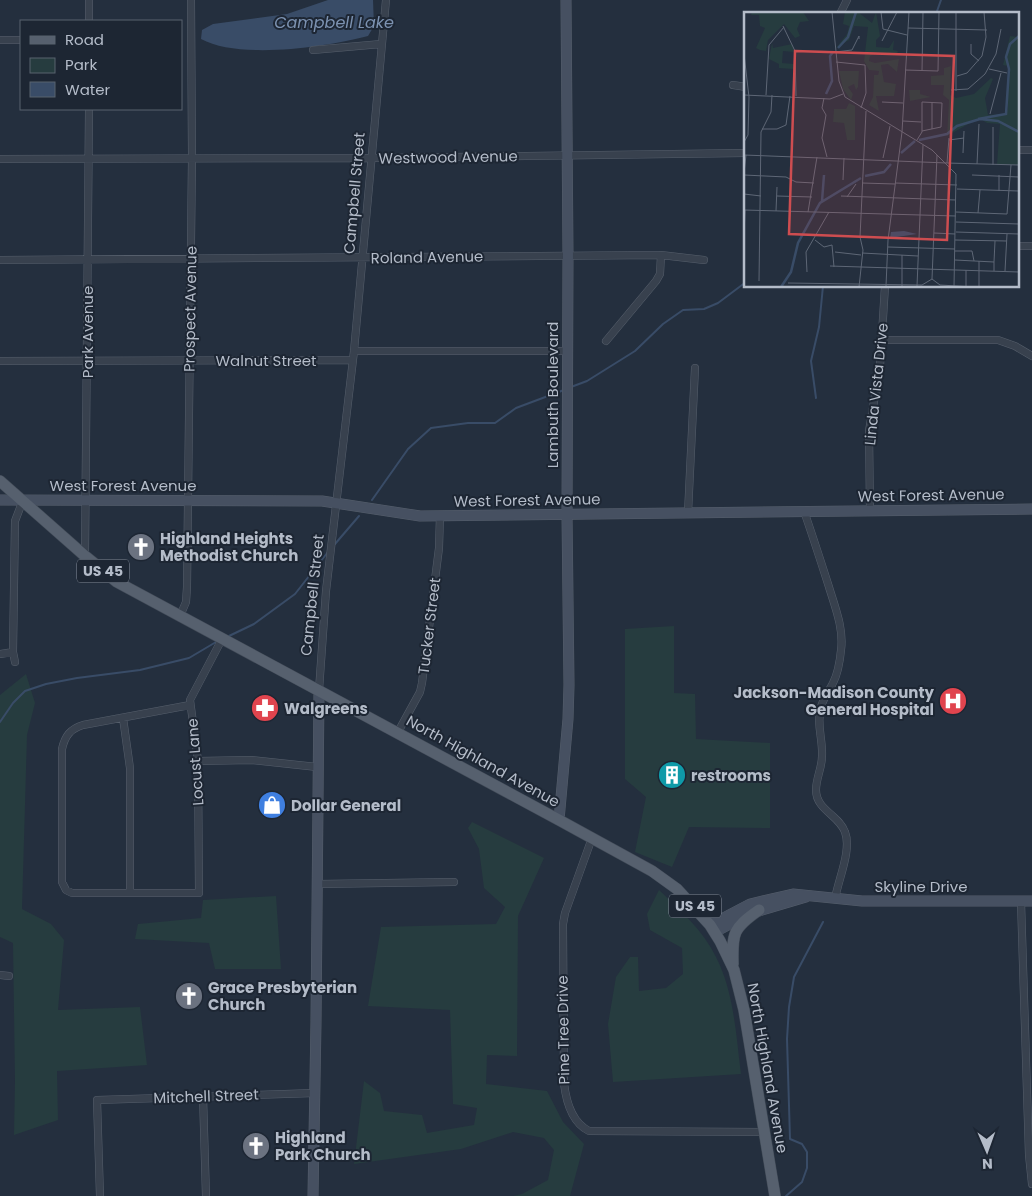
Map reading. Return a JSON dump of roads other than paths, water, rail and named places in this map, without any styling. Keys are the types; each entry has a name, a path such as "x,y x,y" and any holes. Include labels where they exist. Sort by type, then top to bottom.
{"main road":[{"name":"Lambuth Boulevard","path":"559,820 569,710 566,514 568,156 566,0"},
{"name":"North Highland Avenue","path":"0,480 84,556 117,582 592,838 667,880 689,900 712,928 734,970 744,1010 775,1196"},
{"name":"West Forest Avenue","path":"0,500 337,502 403,514 440,515 1032,509"},
{"name":"Campbell Street","path":"313,1196 319,690"},
{"name":"Skyline Drive","path":"712,928 750,904 793,894 883,902 1027,902"},
{"name":"Skyline Drive","path":"712,928 759,910 810,895"},
{"path":"734,970 734,936 737,928 759,910"}],"street":[{"path":"88,20 89,0"},
{"name":"Prospect Avenue","path":"180,616 186,602 187,586 192,158 191,0"},
{"name":"Campbell Street","path":"319,690 326,591 354,351 386,0"},
{"path":"841,12 847,0"},
{"path":"0,40 20,40"},
{"path":"313,50 381,44"},
{"path":"733,85 744,87"},
{"name":"Park Avenue","path":"84,556 88,360 88,110"},
{"name":"Westwood Avenue","path":"0,159 372,158 744,153"},
{"name":"Roland Avenue","path":"0,260 568,255 661,255 704,260"},
{"path":"606,341 656,281 660,274 661,255"},
{"name":"Linda Vista Drive","path":"870,511 869,424 880,366 885,288"},
{"path":"882,340 998,340 1015,346 1032,356"},
{"path":"354,351 567,351"},
{"name":"Walnut Street","path":"0,361 353,360"},
{"path":"688,513 695,368"},
{"path":"15,662 13,652 16,521 23,500"},
{"path":"804,511 836,608 841,634 842,649 839,666 819,714 822,756 816,784 818,800 846,833 846,855 835,899"},
{"name":"Tucker Street","path":"398,732 420,692 422,683 439,548 440,515"},
{"name":"Locust Lane","path":"130,892 200,892 198,761 190,705 193,692 224,640"},
{"path":"0,654 13,652"},
{"path":"123,718 130,768 130,892 72,893 66,890 62,882 62,749 68,733 83,724 190,705"},
{"path":"198,761 252,760 318,767"},
{"name":"Pine Tree Drive","path":"592,838 565,913 563,924 564,1083 569,1108 581,1127 589,1131 764,1132"},
{"path":"318,884 454,882"},
{"path":"1027,902 1029,1154 1032,1184"},
{"path":"0,975 9,976"},
{"name":"Mitchell Street","path":"100,1196 98,1100 315,1093"},
{"path":"203,1096 206,1196"}],"water":[{"name":"Campbell Lake","path":"328,0 373,0 374,26 368,36 330,44 283,50 238,49 201,39 202,30 213,24 287,14"}],"waterway":[{"path":"937,12 941,0"},
{"path":"571,387 587,381 635,351 663,324 683,310 704,309 718,303 744,284"},
{"path":"816,398 811,361 819,327 823,288"},
{"path":"372,500 408,449 431,428 468,423 495,423 516,408 564,390"},
{"path":"335,544 359,516"},
{"path":"229,636 254,624 295,594 328,552"},
{"path":"0,722 13,703 25,691 46,684 140,670 189,658 216,642"},
{"path":"786,1196 802,1182 807,1168 807,1152 802,1144 790,1139 787,1039 789,1007 794,977 823,922"}],"place":[{"name":"Highland Heights Methodist Church","path":"141,547"},
{"name":"Jackson-Madison County General Hospital","path":"953,701"},
{"name":"Walgreens","path":"265,708"},
{"name":"restrooms","path":"672,775"},
{"name":"Dollar General","path":"272,805"},
{"name":"Grace Presbyterian Church","path":"189,996"},
{"name":"Highland Park Church","path":"256,1146"}]}
